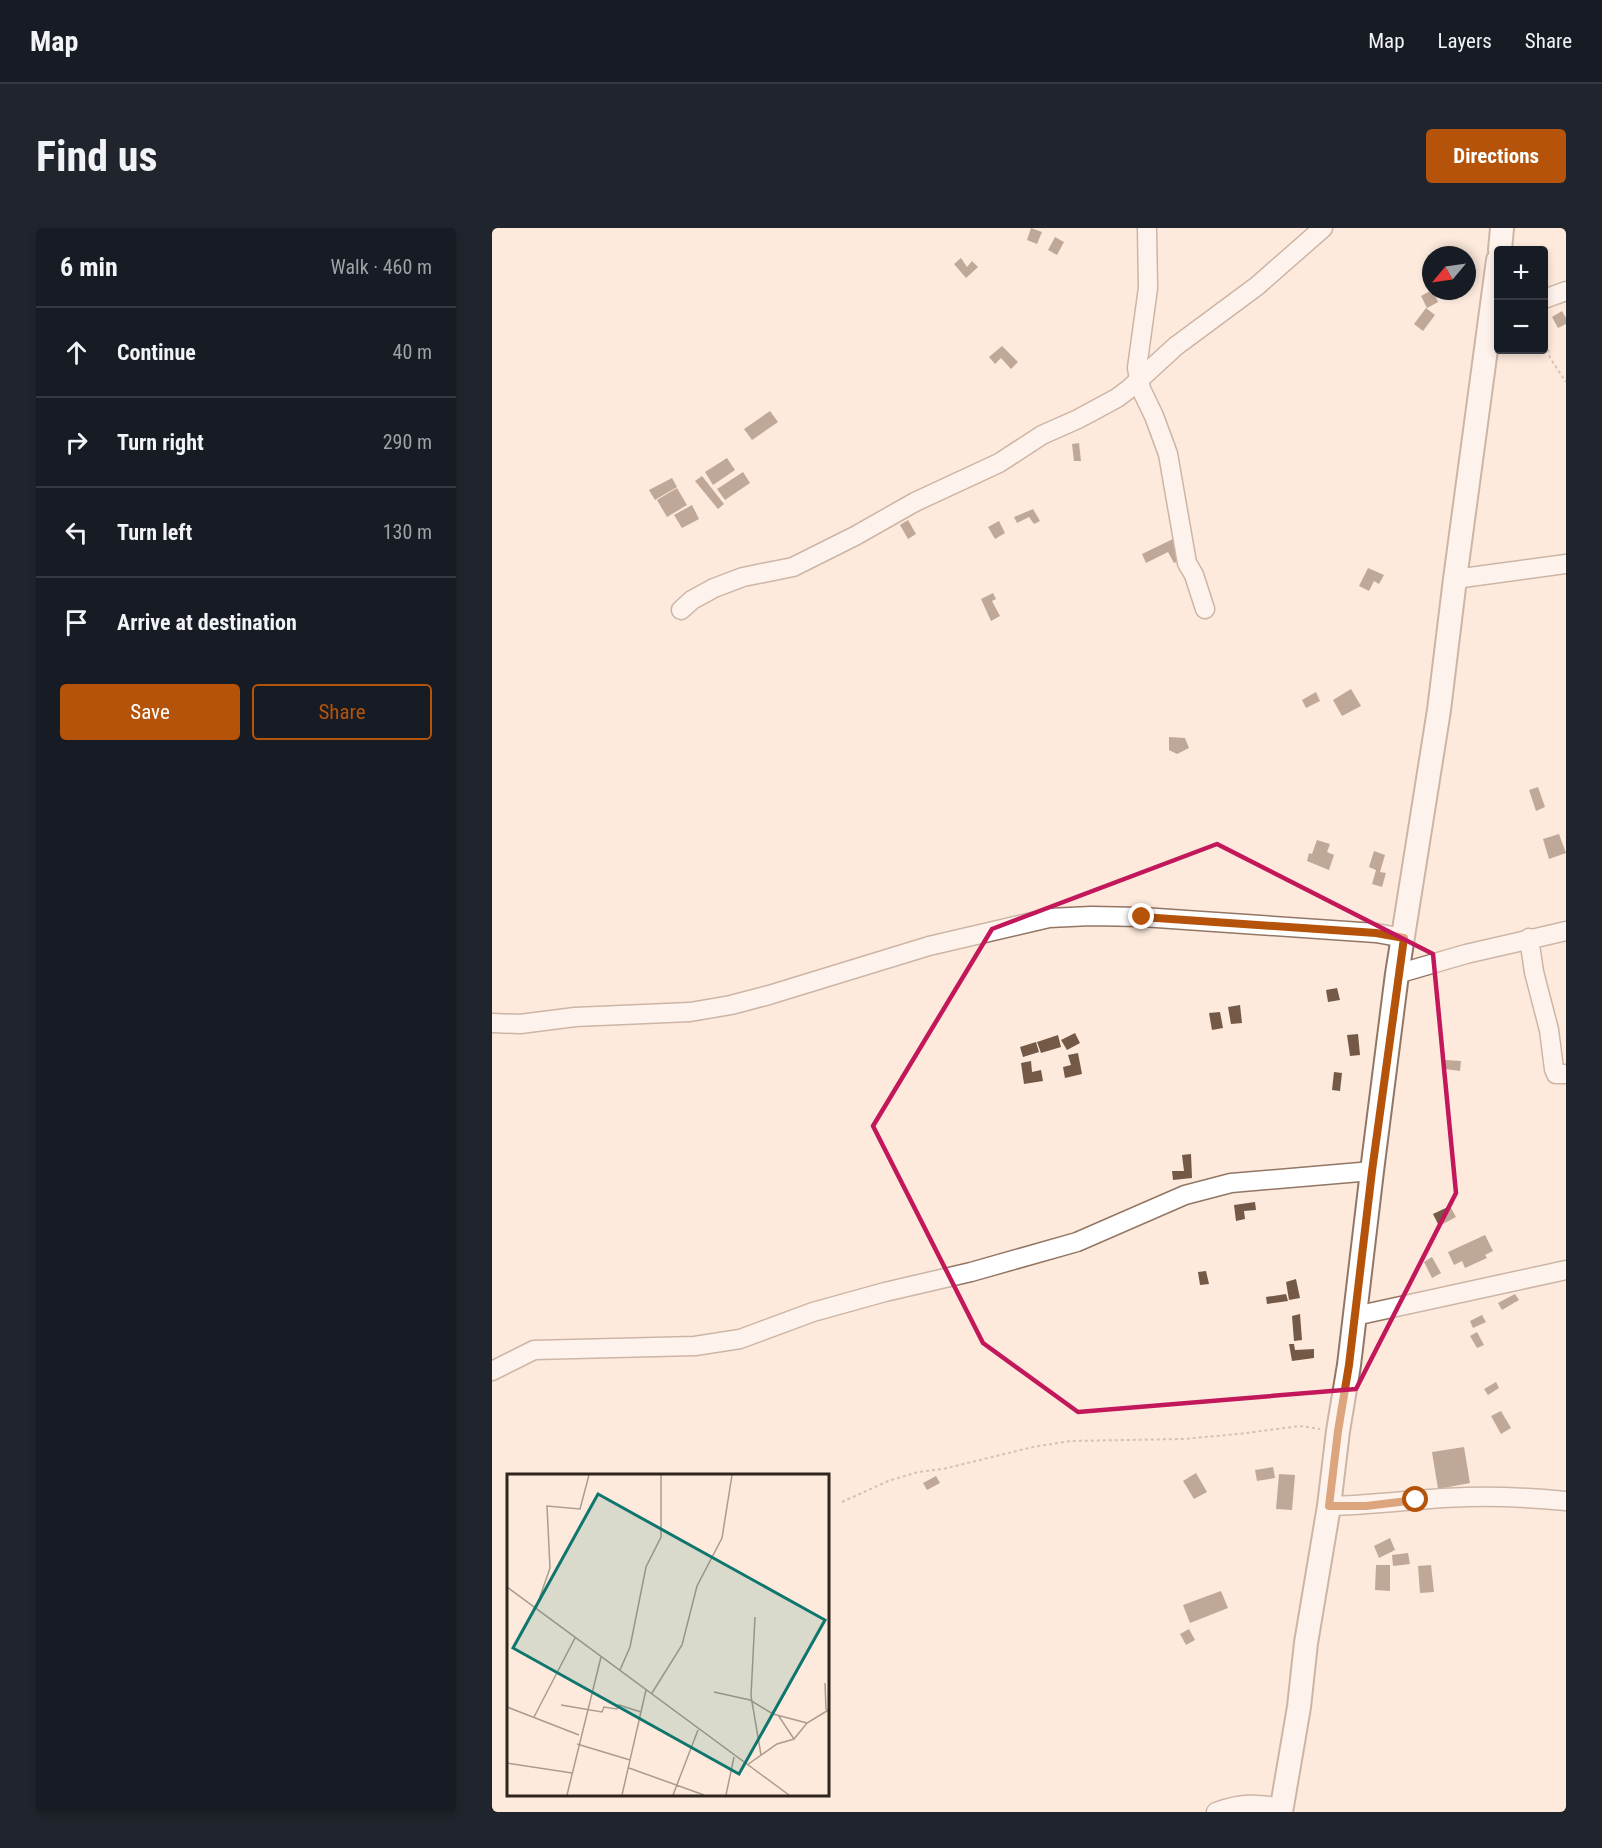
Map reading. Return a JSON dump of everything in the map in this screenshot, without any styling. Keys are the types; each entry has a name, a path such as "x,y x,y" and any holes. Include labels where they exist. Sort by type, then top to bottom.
{"main road":[{"path":"1500,246 1502,228"},
{"path":"1281,1810 1329,1506 1398,974 1439,710 1455,579 1494,320"}],"street":[{"path":"1147,228 1148,288 1137,368 1141,389 1168,454 1187,563 1194,575 1204,609"},
{"path":"681,610 692,600 714,588 743,577 793,567 855,536 905,507 999,463 1042,435 1117,398 1176,346 1280,267 1323,228"},
{"path":"1548,298 1566,291"},
{"path":"1455,579 1566,564"},
{"path":"492,1023 520,1024 575,1017 690,1012 731,1005 779,993 929,946 1049,918 1142,917 1376,933 1404,938"},
{"path":"1398,974 1427,964 1566,931"},
{"path":"1530,938 1534,972 1549,1030 1554,1069 1556,1074 1566,1074"},
{"path":"492,1371 534,1350 694,1346 740,1339 885,1292 982,1270 1077,1242 1159,1205 1214,1187 1231,1183 1372,1171"},
{"path":"1354,1316 1566,1270"},
{"path":"1329,1506 1366,1506 1470,1497 1566,1501"},
{"path":"1216,1812 1251,1804 1263,1804 1281,1810"}],"path":[{"path":"1548,349 1550,358 1566,382"},
{"path":"842,1502 888,1481 918,1472 943,1469 1033,1447 1070,1441 1183,1439 1300,1426 1338,1431"}],"highlighted area":[{"path":"1217,844 1433,954 1456,1193 1356,1389 1078,1412 983,1343 873,1126 992,929"}],"building":[{"path":"1031,228 1042,232 1037,244 1027,240"},
{"path":"1055,237 1064,242 1057,255 1048,250"},
{"path":"961,258 967,267 972,261 978,267 966,278 954,264"},
{"path":"1423,300 1437,300 1438,302 1427,308"},
{"path":"1426,308 1435,315 1423,331 1414,324"},
{"path":"1562,311 1566,324 1558,328 1552,317"},
{"path":"1002,346 1018,362 1011,369 1001,358 995,364 989,357"},
{"path":"770,411 778,422 752,440 744,429"},
{"path":"1079,443 1081,461 1074,461 1072,444"},
{"path":"727,458 735,470 713,485 705,472"},
{"path":"743,472 750,483 725,500 717,489"},
{"path":"702,476 724,504 718,509 695,481"},
{"path":"672,478 677,487 655,500 649,490"},
{"path":"677,488 687,505 667,517 657,500"},
{"path":"692,505 699,519 682,528 674,515"},
{"path":"1033,509 1040,521 1034,524 1029,517 1017,523 1014,517"},
{"path":"908,520 916,534 908,539 900,525"},
{"path":"999,521 1005,533 995,539 988,527"},
{"path":"1173,539 1183,559 1174,563 1168,552 1146,563 1142,554"},
{"path":"1368,568 1384,575 1379,584 1374,581 1369,591 1359,586"},
{"path":"993,593 996,599 992,601 1000,616 991,621 981,599"},
{"path":"1351,689 1361,706 1342,716 1333,700"},
{"path":"1316,692 1320,701 1306,708 1302,700"},
{"path":"1169,737 1185,738 1189,748 1177,754 1169,750"},
{"path":"1538,787 1545,807 1536,811 1529,790"},
{"path":"1559,834 1566,853 1549,859 1543,839"},
{"path":"1317,840 1330,844 1327,852 1334,855 1329,870 1307,861"},
{"path":"1374,851 1385,855 1380,872 1386,873 1382,887 1372,884 1376,870 1369,867"},
{"path":"1337,988 1340,1000 1328,1002 1326,990"},
{"path":"1240,1005 1242,1023 1231,1024 1228,1007"},
{"path":"1220,1012 1223,1028 1212,1030 1209,1013"},
{"path":"1075,1033 1080,1043 1067,1050 1061,1040"},
{"path":"1358,1034 1360,1055 1350,1056 1347,1035"},
{"path":"1058,1035 1061,1047 1041,1053 1037,1042"},
{"path":"1036,1042 1039,1052 1023,1057 1020,1047"},
{"path":"1078,1053 1082,1074 1065,1078 1063,1067 1071,1065 1068,1055"},
{"path":"1445,1060 1461,1061 1460,1071 1445,1069"},
{"path":"1031,1061 1032,1072 1041,1070 1043,1081 1024,1084 1021,1063"},
{"path":"1334,1072 1342,1073 1340,1091 1332,1090"},
{"path":"1191,1154 1192,1178 1173,1180 1172,1171 1184,1171 1182,1155"},
{"path":"1255,1202 1256,1210 1244,1211 1245,1219 1236,1221 1234,1205"},
{"path":"1450,1206 1456,1217 1439,1226 1433,1214"},
{"path":"1485,1235 1493,1251 1485,1255 1487,1258 1465,1268 1462,1261 1454,1265 1448,1252"},
{"path":"1432,1257 1441,1273 1432,1278 1424,1262"},
{"path":"1206,1271 1209,1284 1200,1285 1198,1272"},
{"path":"1296,1279 1300,1298 1289,1300 1286,1282"},
{"path":"1286,1294 1288,1301 1267,1304 1266,1297"},
{"path":"1515,1294 1519,1300 1502,1310 1498,1303"},
{"path":"1300,1314 1302,1340 1294,1341 1292,1316"},
{"path":"1482,1315 1486,1322 1473,1328 1470,1321"},
{"path":"1477,1332 1484,1345 1477,1348 1470,1336"},
{"path":"1289,1344 1294,1344 1295,1350 1314,1349 1314,1358 1292,1361"},
{"path":"1496,1382 1499,1388 1488,1395 1484,1389"},
{"path":"1501,1411 1511,1428 1501,1434 1491,1416"},
{"path":"1464,1447 1470,1483 1438,1489 1432,1452"},
{"path":"1273,1467 1275,1478 1257,1481 1255,1470"},
{"path":"1196,1473 1207,1492 1194,1499 1183,1481"},
{"path":"1279,1474 1295,1475 1292,1510 1276,1509"},
{"path":"936,1476 940,1483 927,1490 923,1483"},
{"path":"1390,1538 1395,1550 1379,1558 1374,1546"},
{"path":"1408,1553 1410,1564 1393,1566 1392,1555"},
{"path":"1376,1565 1390,1565 1390,1591 1375,1590"},
{"path":"1431,1565 1434,1592 1420,1593 1418,1566"},
{"path":"1221,1591 1228,1608 1190,1623 1183,1605"},
{"path":"1189,1629 1195,1640 1186,1645 1180,1634"}],"route":[{"path":"1142,917 1376,933 1404,938 1329,1506 1366,1506 1416,1500"}]}
